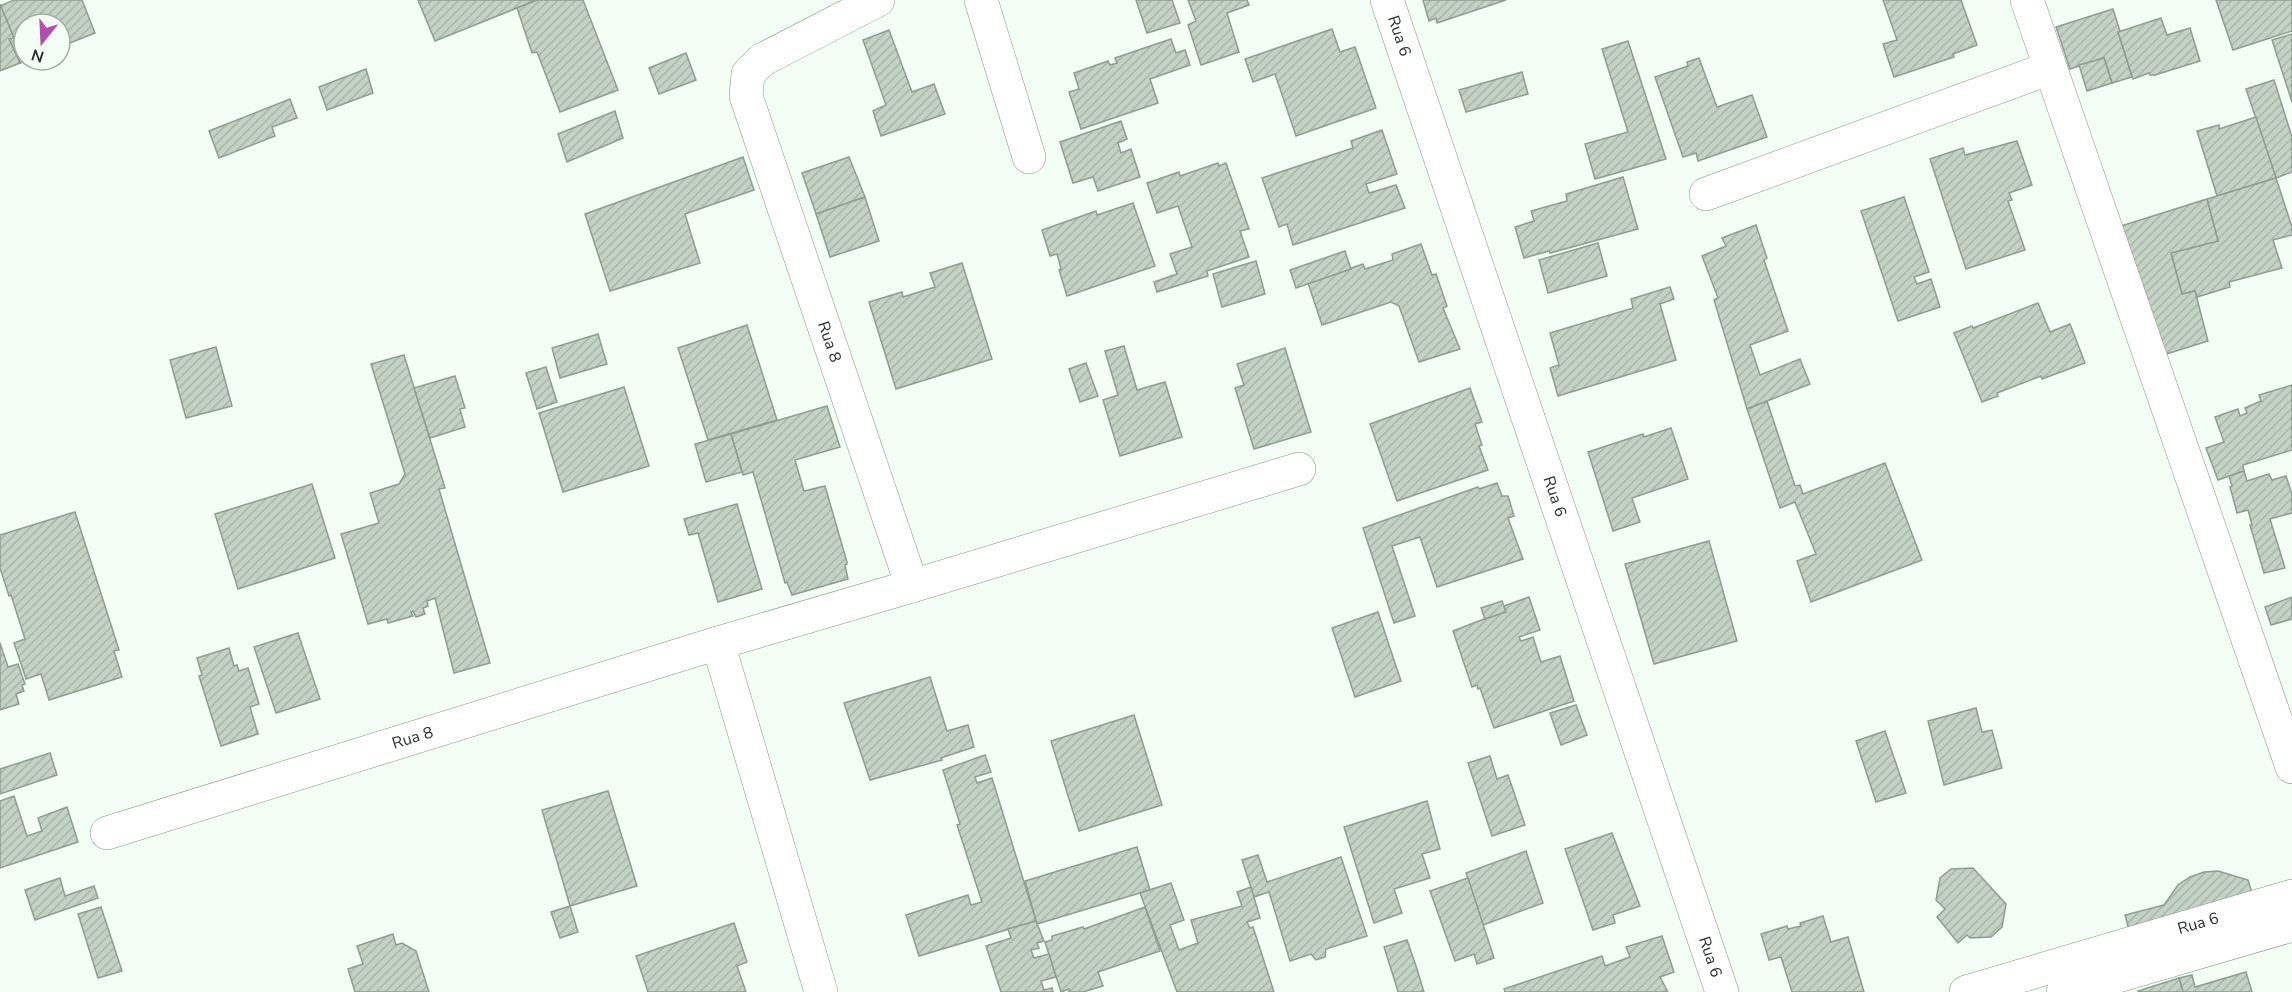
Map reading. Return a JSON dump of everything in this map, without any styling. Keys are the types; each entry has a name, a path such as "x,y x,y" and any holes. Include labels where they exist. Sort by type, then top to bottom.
{"street":[{"name":"Rua 8","path":"878,0 762,60 748,74 746,96 912,586"},
{"path":"981,0 1029,156"},
{"name":"Rua 6","path":"1387,0 1722,992"},
{"path":"2027,0 2292,767"},
{"path":"1706,194 2050,68"},
{"name":"Rua 8","path":"107,832 718,643 1299,469"},
{"path":"718,643 821,992"},
{"name":"Rua 6","path":"1966,992 2292,896"},
{"name":"Rua 6","path":"2063,992 2292,925"}],"building":[{"path":"14,0 82,0 95,33 72,42 72,12 12,12 12,33 0,6"},
{"path":"418,0 537,0 435,41"},
{"path":"537,0 583,0 618,90 560,112 537,52 532,53 517,8"},
{"path":"1136,0 1172,0 1180,23 1147,33"},
{"path":"1188,0 1247,0 1249,5 1227,13 1239,52 1201,65 1188,25 1196,21"},
{"path":"1423,0 1506,0 1437,23 1436,18 1429,21"},
{"path":"1883,0 1961,0 1977,45 1953,54 1954,57 1894,77 1883,44 1897,40"},
{"path":"2216,0 2292,0 2292,31 2233,50"},
{"path":"0,4 12,33 12,38 9,39 12,46 12,66 0,71"},
{"path":"2113,9 2132,77 2112,83 2104,58 2070,69 2056,27"},
{"path":"2161,18 2167,35 2190,28 2200,61 2155,75 2149,73 2133,79 2118,32"},
{"path":"1332,29 1340,52 1355,47 1376,108 1296,136 1275,74 1253,82 1245,59"},
{"path":"889,30 912,92 934,84 945,114 881,136 873,111 886,105 863,40"},
{"path":"2292,34 2292,102 2272,40"},
{"path":"1171,39 1176,53 1185,50 1190,65 1150,79 1158,103 1081,129 1069,92 1079,89 1074,73 1108,61 1110,65 1117,63 1115,58"},
{"path":"1628,41 1666,159 1595,179 1585,144 1628,132 1602,49"},
{"path":"686,53 696,80 659,94 649,68"},
{"path":"1699,58 1717,107 1752,95 1767,137 1698,161 1696,153 1683,157 1655,77 1688,66 1687,62"},
{"path":"2104,58 2112,83 2087,91 2079,65"},
{"path":"366,69 373,93 327,110 319,87"},
{"path":"1522,72 1528,94 1466,112 1459,90"},
{"path":"2274,80 2292,137 2292,172 2276,178 2246,89"},
{"path":"290,99 297,118 272,127 275,136 219,158 209,131"},
{"path":"615,111 623,138 567,162 558,134"},
{"path":"2256,117 2276,178 2217,196 2197,131 2219,125 2219,129"},
{"path":"1121,121 1127,139 1118,143 1121,153 1131,149 1140,177 1098,191 1093,177 1073,183 1060,142"},
{"path":"1382,130 1397,174 1366,184 1369,193 1396,185 1405,208 1293,245 1287,224 1279,227 1262,178 1353,148 1351,141"},
{"path":"2017,141 2032,185 2009,193 2012,200 2008,201 2025,250 1966,269 1930,159 1963,148 1965,155"},
{"path":"743,157 754,190 685,214 700,263 610,291 585,214"},
{"path":"849,157 865,197 816,214 802,173"},
{"path":"1218,163 1219,166 1226,163 1249,229 1240,231 1249,257 1207,271 1208,276 1157,292 1154,282 1177,274 1170,254 1192,247 1178,206 1157,213 1147,183 1179,172 1180,176"},
{"path":"1623,177 1638,229 1524,258 1515,227 1534,221 1531,211 1567,201 1566,194"},
{"path":"2276,178 2292,227 2292,235 2273,240 2282,268 2229,282 2230,287 2197,297 2195,291 2182,294 2171,253 2218,241 2207,199"},
{"path":"865,197 879,241 830,257 816,214"},
{"path":"1904,197 1929,272 1914,277 1917,284 1931,279 1940,307 1898,321 1861,211"},
{"path":"2207,199 2218,241 2171,253 2182,294 2195,291 2208,341 2163,355 2121,226"},
{"path":"1133,203 1155,266 1067,296 1057,254 1050,256 1042,230 1096,211 1097,215"},
{"path":"1756,225 1767,258 1764,260 1788,331 1750,345 1760,375 1800,359 1810,384 1747,409 1714,300 1718,298 1702,256 1726,246 1722,238"},
{"path":"1598,243 1607,276 1548,293 1539,260"},
{"path":"1421,244 1432,275 1436,274 1447,306 1443,308 1460,349 1419,362 1399,306 1391,302 1322,325 1308,283 1363,264 1365,269 1393,260 1392,254"},
{"path":"1345,251 1351,269 1296,288 1290,270"},
{"path":"1256,261 1265,294 1222,307 1213,274"},
{"path":"962,263 992,359 896,389 869,302 902,292 903,297 935,287 930,273"},
{"path":"1670,287 1674,299 1660,304 1676,360 1558,396 1550,368 1559,365 1550,333 1633,308 1631,299"},
{"path":"2038,303 2050,332 2070,324 2085,363 2042,379 2041,376 1997,393 1998,396 1982,402 1954,333"},
{"path":"747,325 777,420 708,440 678,348"},
{"path":"598,334 607,364 560,378 552,348"},
{"path":"1124,346 1137,390 1165,382 1182,437 1120,456 1103,400 1118,395 1105,351"},
{"path":"216,347 232,406 186,418 170,360"},
{"path":"1285,348 1311,432 1254,449 1235,388 1244,385 1237,364"},
{"path":"404,355 445,488 439,489 490,663 454,673 435,598 427,601 428,606 423,608 425,614 416,617 413,611 411,612 413,616 388,623 387,619 368,624 341,534 379,523 370,493 399,484 405,474 371,364"},
{"path":"1086,363 1098,396 1080,402 1069,369"},
{"path":"546,367 557,402 537,409 526,373"},
{"path":"455,376 465,408 460,409 465,427 430,438 414,388"},
{"path":"2292,385 2292,450 2243,465 2244,471 2218,480 2206,448 2224,442 2215,417 2238,409 2240,416 2247,413 2245,408 2261,401 2259,395"},
{"path":"624,387 649,466 563,492 539,413"},
{"path":"1470,388 1482,422 1475,424 1482,445 1479,446 1488,470 1397,501 1370,424"},
{"path":"1767,401 1795,486 1800,485 1803,494 1885,463 1922,560 1811,602 1797,561 1816,554 1795,502 1780,508 1747,409"},
{"path":"827,406 840,447 795,460 804,491 825,486 847,562 845,565 848,579 792,595 787,582 785,583 753,472 743,475 731,434"},
{"path":"1671,428 1688,479 1632,498 1640,522 1613,531 1588,452 1643,434 1644,437"},
{"path":"731,434 742,472 706,482 695,444"},
{"path":"2244,471 2247,481 2269,474 2272,480 2286,476 2292,494 2292,513 2270,519 2285,568 2264,573 2248,510 2237,513 2229,476"},
{"path":"1497,483 1502,496 1508,496 1514,516 1508,518 1523,559 1437,587 1420,537 1392,546 1415,616 1394,623 1363,528 1478,487 1479,489"},
{"path":"312,484 335,558 238,589 215,514"},
{"path":"737,504 762,589 718,602 698,533 689,535 684,519"},
{"path":"75,512 119,650 114,651 122,677 49,700 41,674 26,679 14,643 25,639 0,568 0,535"},
{"path":"1709,541 1737,641 1654,664 1625,564"},
{"path":"1529,597 1540,630 1519,637 1521,641 1533,637 1541,662 1560,656 1574,701 1494,728 1480,688 1478,689 1477,685 1472,687 1453,631 1505,611 1504,606"},
{"path":"2292,597 2292,619 2271,625 2265,607"},
{"path":"1502,601 1506,612 1485,619 1481,608"},
{"path":"1378,612 1401,681 1355,697 1332,628"},
{"path":"298,633 320,699 276,713 254,647"},
{"path":"0,643 8,667 18,664 25,684 22,685 24,691 16,694 19,704 0,710"},
{"path":"229,648 234,666 237,665 239,671 248,668 259,704 250,707 258,734 221,746 199,676 202,675 197,658"},
{"path":"930,677 947,731 968,725 974,747 941,758 942,760 870,780 844,703"},
{"path":"1576,705 1587,735 1561,745 1550,713"},
{"path":"1976,708 1982,732 1992,730 2002,768 1944,785 1928,721"},
{"path":"1134,715 1162,805 1079,831 1051,741"},
{"path":"1885,731 1906,793 1876,802 1856,741"},
{"path":"50,753 57,775 0,794 0,769"},
{"path":"985,755 991,772 975,777 977,783 992,778 1036,921 919,956 906,915 968,895 971,905 982,902 957,825 960,824 943,770"},
{"path":"1490,756 1497,779 1508,775 1525,825 1492,836 1468,763"},
{"path":"608,791 637,886 570,906 542,810"},
{"path":"14,796 27,836 42,831 38,818 67,807 78,842 0,868 0,801"},
{"path":"1427,801 1440,849 1422,854 1430,878 1394,889 1402,913 1374,923 1344,827"},
{"path":"1612,833 1640,906 1613,915 1615,923 1593,930 1565,849"},
{"path":"1137,847 1150,890 1037,924 1025,881"},
{"path":"1526,851 1543,903 1483,925 1466,873"},
{"path":"1258,855 1267,882 1341,857 1367,936 1326,949 1325,957 1316,960 1311,954 1290,961 1269,892 1254,897 1242,860"},
{"path":"1973,868 2006,904 2002,927 1991,937 1970,938 1967,935 1958,943 1937,917 1945,909 1936,900 1940,878 1951,869"},
{"path":"2218,871 2248,880 2252,893 2129,930 2125,915 2164,905 2178,885 2190,877 2204,872"},
{"path":"60,878 65,896 94,886 98,898 35,920 25,890"},
{"path":"1468,878 1494,958 1477,964 1474,954 1455,961 1430,891"},
{"path":"1171,883 1184,920 1170,925 1179,950 1198,943 1191,920 1242,906 1237,892 1251,887 1260,918 1247,922 1250,928 1253,927 1274,992 1177,992 1140,893"},
{"path":"570,906 578,932 560,938 551,912"},
{"path":"101,907 122,971 98,978 78,914"},
{"path":"1145,907 1160,951 1098,972 1103,986 1083,992 1069,992 1069,989 1061,992 1045,942 1052,940 1052,936 1083,927 1084,929"},
{"path":"1823,916 1831,942 1848,937 1864,992 1792,992 1781,957 1769,960 1761,934 1787,926 1788,929 1801,926 1800,923"},
{"path":"1036,921 1044,941 1037,943 1039,948 1031,950 1034,958 1049,954 1056,977 1041,981 1044,990 1052,988 1053,992 1001,992 986,946 1011,938 1008,929"},
{"path":"734,923 747,962 737,966 746,992 648,992 636,956"},
{"path":"393,934 396,945 402,943 416,951 429,992 355,992 348,969 363,964 357,946"},
{"path":"1662,936 1674,972 1660,977 1668,992 1505,992 1504,989 1602,956 1605,966 1630,957 1626,947"},
{"path":"1407,940 1424,992 1398,992 1384,947"},
{"path":"2246,972 2252,992 2183,992 2179,978 2192,975 2195,987"},
{"path":"2179,978 2183,992 2138,991"}]}
